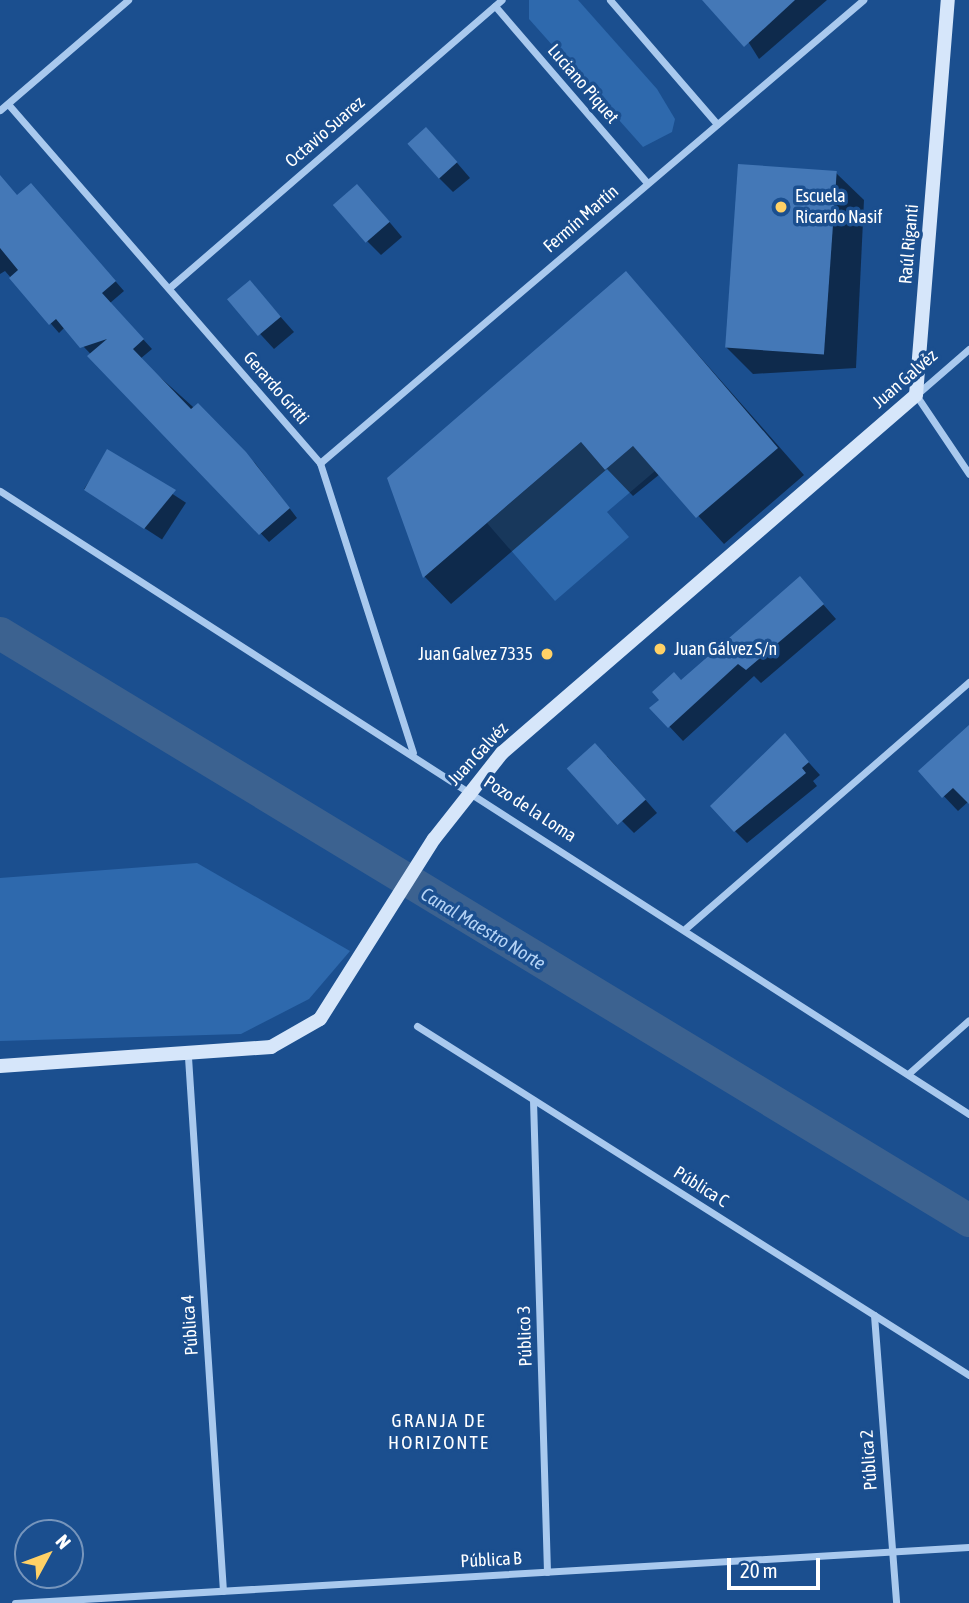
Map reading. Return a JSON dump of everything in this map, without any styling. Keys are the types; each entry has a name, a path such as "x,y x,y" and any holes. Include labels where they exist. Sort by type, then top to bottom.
{"main road":[{"name":"Raúl Riganti","path":"916,395 948,0"},
{"name":"Juan Galvéz","path":"0,1066 188,1056 271,1047 320,1020 388,907 434,839 469,789 502,753 916,395"}],"street":[{"path":"0,110 128,0"},
{"name":"Octavio Suarez","path":"169,288 502,0"},
{"path":"610,0 717,124"},
{"name":"Fermín Martín","path":"320,463 863,0"},
{"name":"Luciano Piquet","path":"495,6 647,183"},
{"name":"Gerardo Gritti","path":"8,104 320,463 413,752"},
{"name":"Juan Galvéz","path":"916,395 969,349"},
{"path":"916,395 969,474"},
{"name":"Pozo de la Loma","path":"0,491 413,752 969,1114"},
{"path":"686,928 969,682"},
{"path":"908,1074 969,1020"},
{"name":"Pública C","path":"417,1026 969,1375"},
{"name":"Pública 4","path":"188,1056 223,1591"},
{"name":"Público 3","path":"533,1100 547,1572"},
{"name":"Pública 2","path":"874,1315 896,1603"},
{"name":"Pública B","path":"15,1603 969,1547"}],"shaded area":[{"path":"529,0 578,0 657,89 675,119 672,132 643,147 529,19"},
{"path":"581,442 605,470 633,446 655,471 607,512 629,537 555,601 487,523"},
{"path":"197,863 350,951 309,999 241,1034 0,1041 0,878"}],"building":[{"path":"702,0 795,0 744,47"},
{"path":"426,127 457,162 439,179 407,144"},
{"path":"738,164 837,171 824,354 725,348"},
{"path":"0,175 17,195 31,183 116,281 102,293 144,339 133,349 191,409 198,403 246,452 290,508 259,535 87,356 107,339 80,348 56,319 49,325 9,278 18,270 0,248"},
{"path":"357,184 390,222 366,243 333,205"},
{"path":"626,271 778,448 696,518 633,446 605,470 581,442 423,578 387,478"},
{"path":"250,280 281,317 258,336 227,299"},
{"path":"107,449 176,490 144,529 84,490"},
{"path":"800,576 824,604 746,670 738,664 668,728 649,708 659,700 652,692 674,672 681,680"},
{"path":"969,725 969,804 953,788 942,798 918,771"},
{"path":"785,733 809,762 802,768 806,773 734,832 710,806"},
{"path":"595,743 646,799 618,825 567,768"}],"waterway":[{"name":"Canal Maestro Norte","path":"0,633 969,1220"}],"place":[{"name":"Escuela Ricardo Nasif","path":"781,207"},
{"name":"Juan Gálvez S/n","path":"660,649"},
{"name":"Juan Galvez 7335","path":"547,654"}],"district":[{"name":"GRANJA DE HORIZONTE","path":"439,1432"}]}
